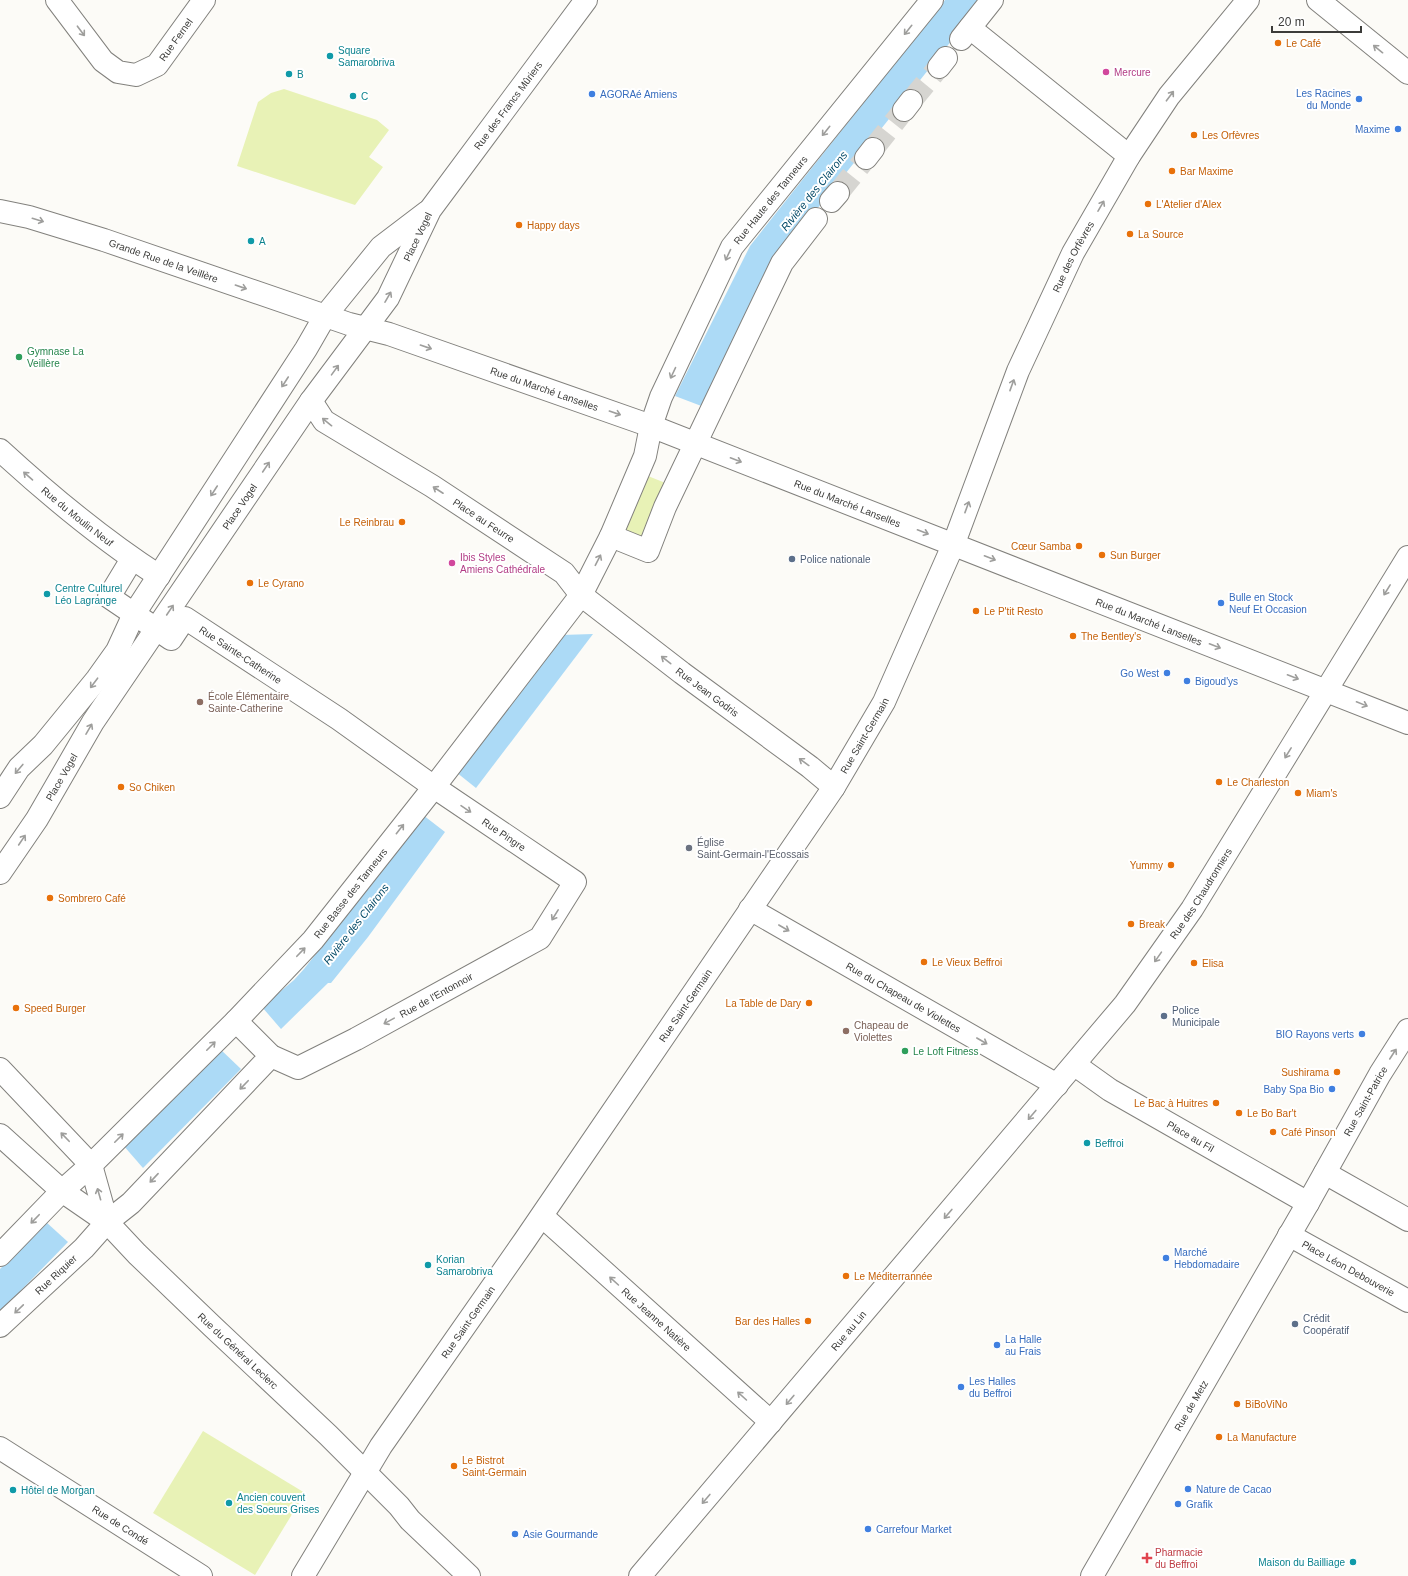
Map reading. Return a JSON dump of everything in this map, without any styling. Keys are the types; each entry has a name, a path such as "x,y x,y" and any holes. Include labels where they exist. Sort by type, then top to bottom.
{"street":[{"name":"Rue Fernel","path":"57,0 103,61 118,72 136,75 157,66 204,0"},
{"name":"Rue des Francs Mûriers","path":"430,210 586,0"},
{"name":"Rue Haute des Tanneurs","path":"651,426 661,397 732,247 932,0"},
{"path":"992,0 966,34 1129,156"},
{"name":"Rue des Orfèvres","path":"954,544 1018,371 1073,253 1129,156 1169,96 1248,0"},
{"path":"1318,0 1408,74"},
{"name":"Place Vogel","path":"0,797 19,768 43,745 97,679 116,651 134,614 306,349 325,316 381,247 430,210"},
{"name":"Place Vogel","path":"0,873 37,819 93,722 311,401 388,298 430,210"},
{"name":"Grande Rue de la Veillère","path":"0,211 29,217 104,240 366,329"},
{"path":"611,536 648,551 665,506 782,263 816,220"},
{"name":"Rue du Marché Lanselles","path":"366,329 389,334 651,426 1408,723"},
{"name":"Place au Feurre","path":"311,401 324,421 432,486 564,573 581,595"},
{"path":"581,595 611,536 645,456 651,426"},
{"name":"Rue du Moulin Neuf","path":"0,450 29,477 132,559 159,576"},
{"name":"Rue Saint-Germain","path":"303,1576 381,1446 542,1216 834,787 884,702 954,544"},
{"name":"Rue des Chaudronniers","path":"1058,1085 1125,1004 1192,909 1408,557"},
{"name":"Rue Sainte-Catherine","path":"132,559 109,596 171,639 184,618 339,719 434,787"},
{"name":"Rue Basse des Tanneurs","path":"0,1255 62,1191 91,1165 236,1020 313,940 434,787 581,595"},
{"name":"Rue Jean Godris","path":"581,595 682,673 810,767 834,787"},
{"name":"Rue Pingre","path":"434,787 575,882"},
{"name":"Rue de l'Entonnoir","path":"271,1056 298,1068 356,1039 540,938 575,882"},
{"name":"Rue du Chapeau de Violettes","path":"750,909 1058,1085"},
{"path":"236,1020 271,1056"},
{"name":"Rue Saint-Patrice","path":"1308,1203 1380,1074 1408,1030"},
{"name":"Rue Riquier","path":"1,1326 107,1222 131,1203 271,1056"},
{"name":"Place au Fil","path":"1075,1065 1110,1090 1308,1203"},
{"path":"0,1069 91,1165 107,1222"},
{"name":"Rue au Lin","path":"640,1576 1058,1085"},
{"name":"Rue du Général Leclerc","path":"0,1135 62,1191 107,1222 137,1254 328,1435 399,1506 410,1520 469,1576"},
{"path":"1325,1173 1408,1220"},
{"name":"Rue de Metz","path":"1092,1576 1308,1203"},
{"name":"Rue Jeanne Natière","path":"542,1216 771,1422"},
{"name":"Place Léon Debouverie","path":"1289,1235 1408,1302"},
{"name":"Rue de Condé","path":"0,1448 201,1576"}],"green space":[{"path":"284,89 377,120 389,130 369,157 383,167 355,205 237,166 258,102 271,93"},
{"path":"643,474 668,484 644,543 619,533"},
{"path":"203,1431 305,1493 255,1575 153,1513"}],"water":[{"name":"Rivière des Clairons","path":"945,0 984,0 778,258 704,407 675,396 750,246"},
{"path":"593,634 476,788 456,772 561,635"},
{"name":"Rivière des Clairons","path":"423,815 445,832 368,937 331,983 328,983 281,1029 262,1007 294,980 304,969"},
{"path":"219,1048 241,1069 143,1168 123,1145"},
{"path":"46,1222 68,1242 0,1312 0,1269"}],"tunnel":[{"path":"911,101 939,67"},
{"path":"873,149 904,110"},
{"path":"838,193 866,158"}],"place":[{"name":"Le Café","path":"1278,43"},
{"name":"Square Samarobriva","path":"330,56"},
{"name":"Mercure","path":"1106,72"},
{"name":"B","path":"289,74"},
{"name":"AGORAé Amiens","path":"592,94"},
{"name":"C","path":"353,96"},
{"name":"Les Racines du Monde","path":"1359,99"},
{"name":"Maxime","path":"1398,129"},
{"name":"Les Orfèvres","path":"1194,135"},
{"name":"Bar Maxime","path":"1172,171"},
{"name":"L'Atelier d'Alex","path":"1148,204"},
{"name":"Happy days","path":"519,225"},
{"name":"La Source","path":"1130,234"},
{"name":"A","path":"251,241"},
{"name":"Gymnase La Veillère","path":"19,357"},
{"name":"Le Reinbrau","path":"402,522"},
{"name":"Cœur Samba","path":"1079,546"},
{"name":"Sun Burger","path":"1102,555"},
{"name":"Police nationale","path":"792,559"},
{"name":"Ibis Styles Amiens Cathédrale","path":"452,563"},
{"name":"Le Cyrano","path":"250,583"},
{"name":"Centre Culturel Léo Lagrange","path":"47,594"},
{"name":"Bulle en Stock Neuf Et Occasion","path":"1221,603"},
{"name":"Le P'tit Resto","path":"976,611"},
{"name":"The Bentley's","path":"1073,636"},
{"name":"Go West","path":"1167,673"},
{"name":"Bigoud'ys","path":"1187,681"},
{"name":"École Élémentaire Sainte-Catherine","path":"200,702"},
{"name":"Le Charleston","path":"1219,782"},
{"name":"So Chiken","path":"121,787"},
{"name":"Miam's","path":"1298,793"},
{"name":"Église Saint-Germain-l'Ecossais","path":"689,848"},
{"name":"Yummy","path":"1171,865"},
{"name":"Sombrero Café","path":"50,898"},
{"name":"Break","path":"1131,924"},
{"name":"Le Vieux Beffroi","path":"924,962"},
{"name":"Elisa","path":"1194,963"},
{"name":"La Table de Dary","path":"809,1003"},
{"name":"Speed Burger","path":"16,1008"},
{"name":"Police Municipale","path":"1164,1016"},
{"name":"Chapeau de Violettes","path":"846,1031"},
{"name":"BIO Rayons verts","path":"1362,1034"},
{"name":"Le Loft Fitness","path":"905,1051"},
{"name":"Sushirama","path":"1337,1072"},
{"name":"Baby Spa Bio","path":"1332,1089"},
{"name":"Le Bac à Huitres","path":"1216,1103"},
{"name":"Le Bo Bar't","path":"1239,1113"},
{"name":"Café Pinson","path":"1273,1132"},
{"name":"Beffroi","path":"1087,1143"},
{"name":"Marché Hebdomadaire","path":"1166,1258"},
{"name":"Korian Samarobriva","path":"428,1265"},
{"name":"Le Méditerrannée","path":"846,1276"},
{"name":"Bar des Halles","path":"808,1321"},
{"name":"Crédit Coopératif","path":"1295,1324"},
{"name":"La Halle au Frais","path":"997,1345"},
{"name":"Les Halles du Beffroi","path":"961,1387"},
{"name":"BiBoViNo","path":"1237,1404"},
{"name":"La Manufacture","path":"1219,1437"},
{"name":"Le Bistrot Saint-Germain","path":"454,1466"},
{"name":"Nature de Cacao","path":"1188,1489"},
{"name":"Hôtel de Morgan","path":"13,1490"},
{"name":"Ancien couvent des Soeurs Grises","path":"229,1503"},
{"name":"Grafik","path":"1178,1504"},
{"name":"Carrefour Market","path":"868,1529"},
{"name":"Asie Gourmande","path":"515,1534"},
{"name":"Pharmacie du Beffroi","path":"1147,1558"},
{"name":"Maison du Bailliage","path":"1353,1562"}]}
